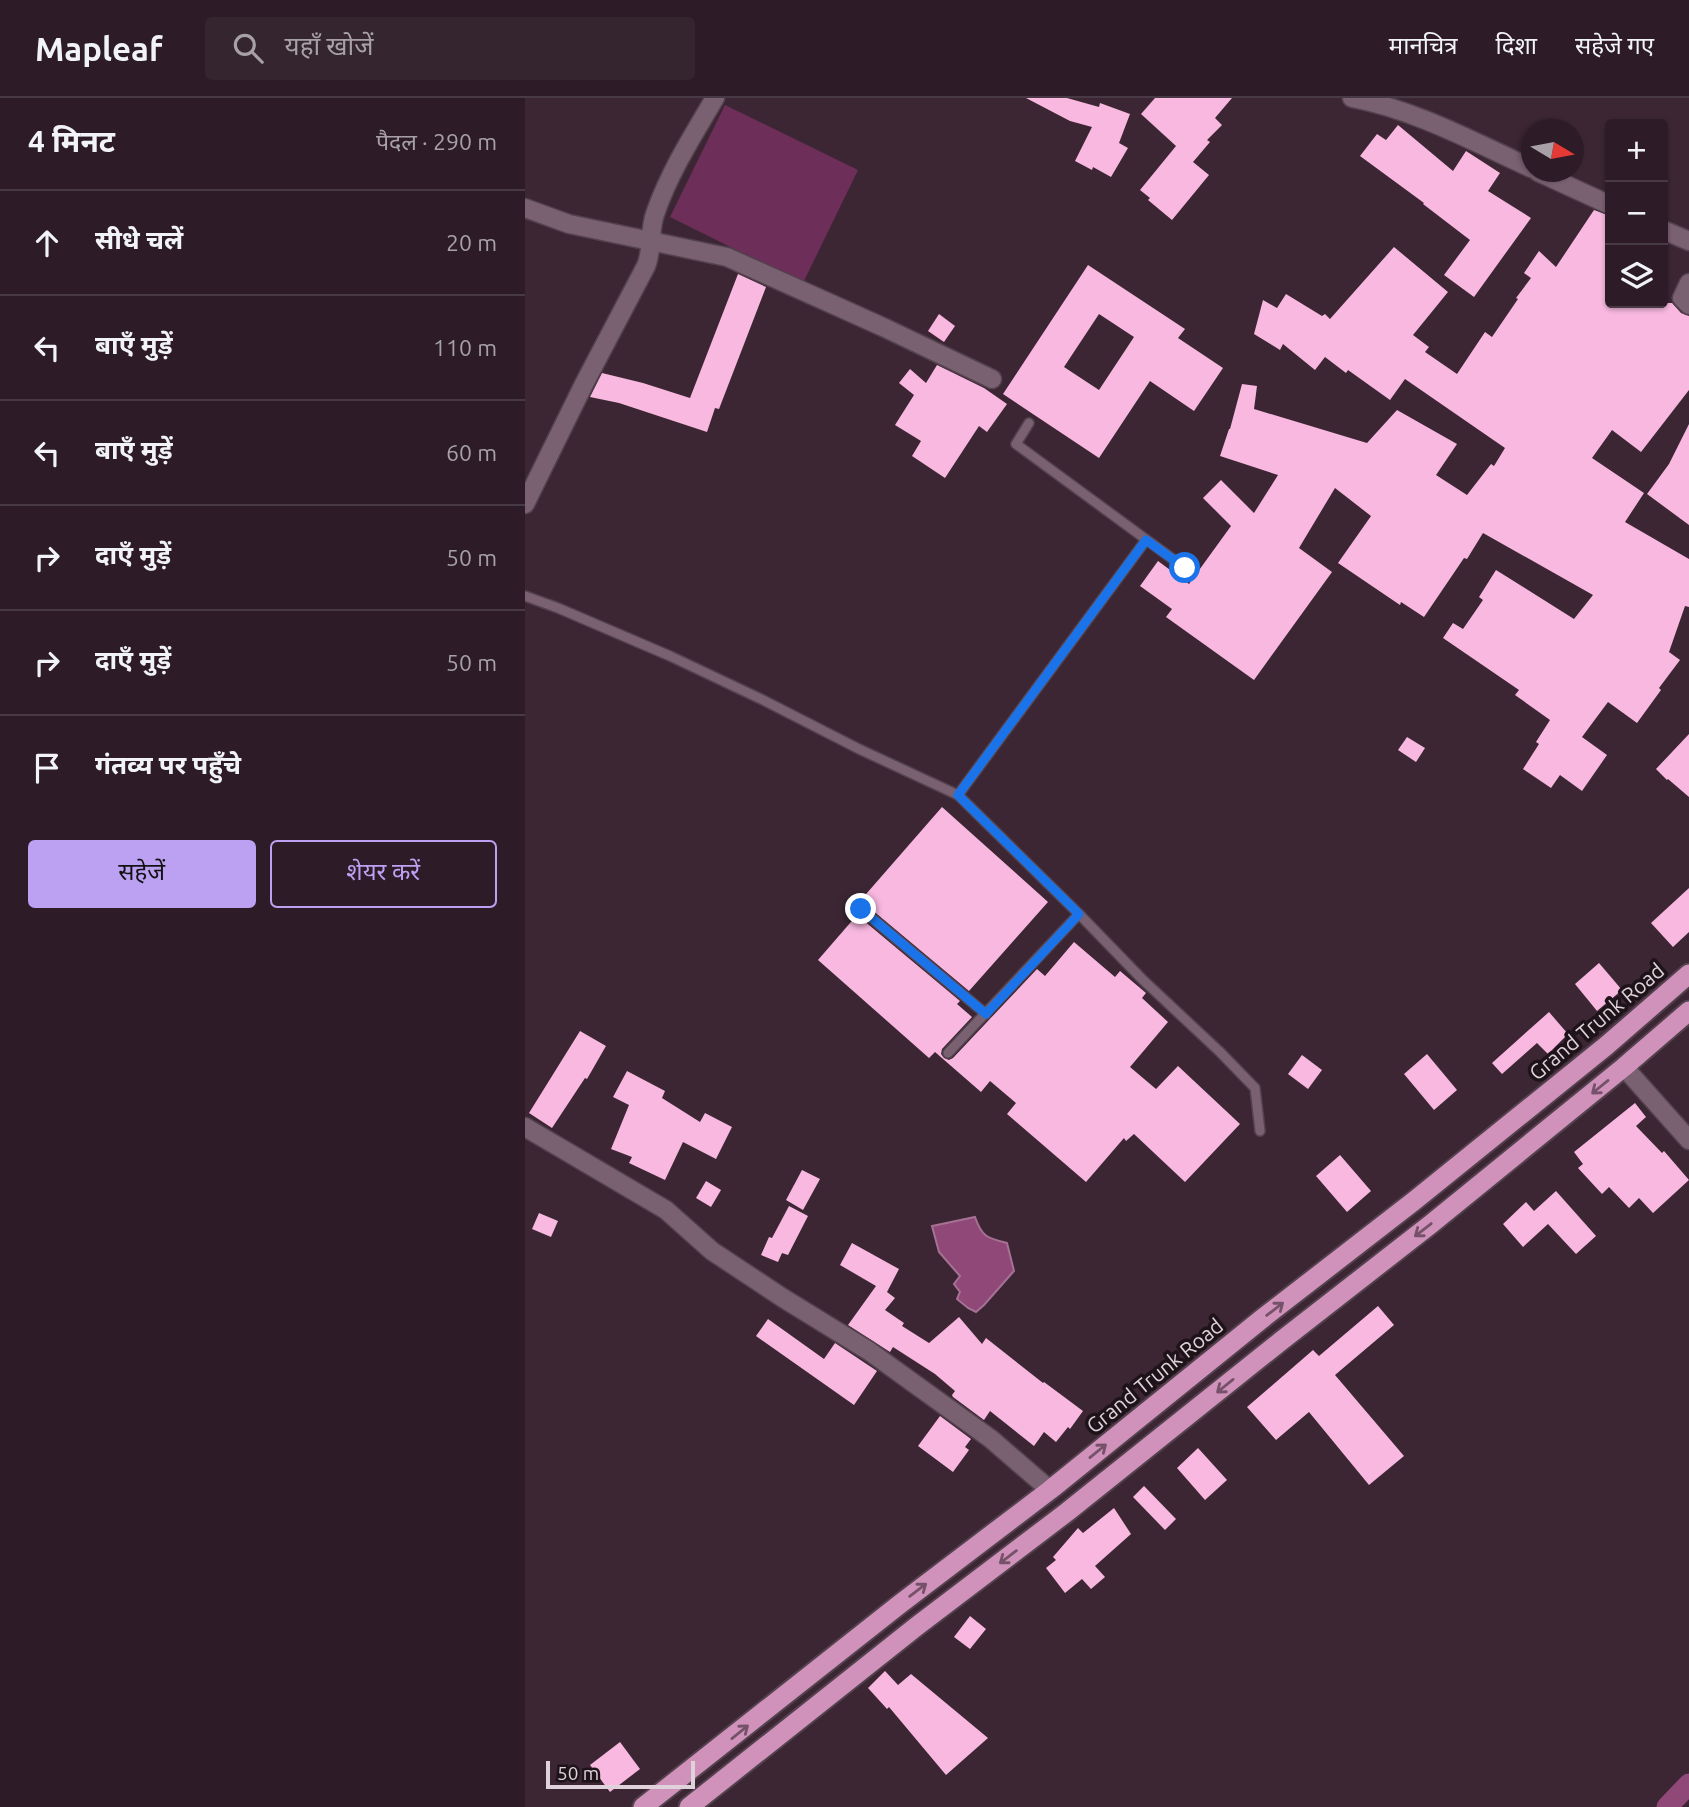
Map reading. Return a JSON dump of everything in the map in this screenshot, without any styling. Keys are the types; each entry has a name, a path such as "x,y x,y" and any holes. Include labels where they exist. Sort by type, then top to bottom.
{"highway":[{"name":"Grand Trunk Road","path":"643,1807 899,1604 1050,1490 1531,1107 1689,974"},
{"path":"689,1807 1550,1128 1689,1011"},
{"path":"1531,1107 1550,1128"},
{"path":"1330,1267 1347,1289"},
{"path":"1012,1518 1031,1539"},
{"path":"701,1762 720,1783"}],"street":[{"path":"525,505 646,266 651,254 654,215 673,172 715,98"},
{"path":"1352,98 1414,116 1521,163"},
{"path":"1560,182 1605,203"},
{"path":"525,208 569,225 727,257 992,379"},
{"path":"1668,232 1689,241"},
{"path":"1689,283 1682,298 1689,304"},
{"path":"1624,1068 1689,1140"},
{"path":"525,1127 666,1210 712,1251 869,1351 991,1439 1050,1490"}],"lane":[{"path":"1029,423 1016,444 1185,568"},
{"path":"958,795 1146,540"},
{"path":"525,596 670,656 958,795 1255,1088 1260,1130"},
{"path":"861,909 986,1014"},
{"path":"949,1054 1079,914"}],"shaded area":[{"path":"725,105 858,170 803,283 670,217"},
{"path":"975,1217 986,1236 1007,1243 1014,1271 976,1312 957,1299 960,1292 954,1284 960,1276 939,1252 932,1226"}],"building":[{"path":"1026,98 1067,98 1099,107 1100,103 1130,114 1119,143 1128,148 1111,177 1075,161 1092,127 1070,121"},
{"path":"1155,98 1232,98 1215,118 1222,125 1207,140 1210,142 1193,162 1209,175 1172,220 1140,190 1176,146 1141,114"},
{"path":"1398,125 1453,171 1466,151 1500,173 1488,191 1531,218 1474,297 1444,275 1470,240 1360,156 1377,134 1386,140"},
{"path":"1594,210 1605,214 1605,308 1668,308 1668,303 1672,303 1681,313 1689,316 1689,390 1641,452 1612,430 1592,458 1644,493 1625,522 1689,559 1689,607 1685,606 1669,652 1680,660 1637,723 1608,702 1582,737 1607,755 1582,791 1560,775 1551,788 1523,769 1550,720 1515,695 1519,690 1443,638 1453,623 1463,629 1483,600 1479,597 1496,570 1574,619 1593,595 1483,533 1424,617 1401,602 1400,605 1338,563 1371,516 1335,488 1299,548 1332,572 1254,680 1166,617 1172,609 1140,586 1158,561 1189,584 1231,526 1203,498 1221,480 1254,513 1278,475 1220,456 1242,384 1257,386 1254,409 1367,443 1397,410 1457,444 1436,475 1467,495 1491,464 1494,466 1505,448 1405,379 1390,400 1325,357 1315,370 1283,344 1280,350 1254,334 1263,300 1277,308 1286,294 1330,319 1394,247 1448,292 1413,335 1429,347 1425,352 1457,374 1485,332 1492,337 1518,299 1516,298 1531,278 1524,273 1539,251 1556,267"},
{"path":"1088,265 1185,329 1178,338 1223,368 1194,411 1150,381 1099,458 1003,394","holes":["1099,314 1134,337 1099,390 1064,367"]},
{"path":"738,274 766,287 719,409 715,408 707,432 619,403 590,397 602,373 690,398"},
{"path":"939,314 955,326 944,342 928,331"},
{"path":"937,365 984,388 1007,404 987,432 979,426 945,478 912,456 921,441 895,425 914,395 899,383 910,369 926,383"},
{"path":"1689,424 1689,525 1647,494 1669,464"},
{"path":"1689,734 1689,797 1656,769"},
{"path":"1407,737 1425,748 1416,762 1398,750"},
{"path":"942,807 1048,902 969,991 860,901"},
{"path":"1689,888 1689,932 1673,947 1651,923"},
{"path":"857,915 960,1001 957,1004 972,1017 942,1049 944,1058 953,1058 1037,969 1045,976 1074,942 1115,977 1120,971 1146,993 1142,998 1168,1022 1130,1067 1156,1089 1178,1066 1240,1124 1185,1182 1134,1134 1126,1141 1124,1138 1086,1182 1007,1114 1016,1103 990,1081 981,1092 935,1052 929,1058 818,960"},
{"path":"1599,963 1622,990 1597,1011 1575,984"},
{"path":"1549,1012 1568,1034 1548,1054 1537,1043 1502,1074 1492,1063"},
{"path":"580,1031 606,1046 587,1079 585,1078 552,1128 529,1113"},
{"path":"1427,1054 1457,1090 1434,1110 1404,1074"},
{"path":"1302,1055 1322,1070 1308,1089 1288,1074"},
{"path":"627,1071 665,1091 662,1098 700,1122 705,1113 732,1127 716,1159 683,1142 665,1180 629,1163 632,1157 611,1149 629,1105 613,1097"},
{"path":"1635,1103 1646,1117 1636,1126 1662,1153 1664,1151 1689,1180 1653,1213 1639,1198 1629,1208 1609,1187 1602,1194 1578,1168 1583,1164 1574,1152"},
{"path":"1340,1155 1371,1191 1347,1212 1316,1176"},
{"path":"802,1170 820,1179 803,1210 786,1200"},
{"path":"706,1181 721,1190 711,1207 696,1198"},
{"path":"1556,1191 1596,1236 1576,1254 1548,1224 1523,1247 1503,1224 1526,1202 1534,1211"},
{"path":"789,1206 808,1216 788,1255 782,1253 778,1262 761,1255"},
{"path":"539,1213 558,1221 551,1237 532,1229"},
{"path":"852,1243 899,1269 887,1292 895,1298 885,1310 904,1323 902,1326 929,1343 959,1317 982,1344 986,1338 1083,1411 1070,1429 1068,1427 1056,1442 1044,1432 1034,1446 990,1411 984,1420 953,1397 955,1391 935,1374 893,1347 890,1352 848,1325 876,1286 840,1265"},
{"path":"1378,1306 1394,1325 1335,1375 1404,1456 1369,1485 1309,1412 1276,1440 1247,1407 1313,1350 1319,1356"},
{"path":"768,1319 824,1359 835,1343 877,1371 854,1405 756,1336"},
{"path":"940,1416 971,1439 965,1447 969,1450 953,1472 918,1446"},
{"path":"1198,1448 1227,1480 1205,1500 1177,1468"},
{"path":"1144,1486 1176,1519 1165,1530 1133,1497"},
{"path":"1114,1508 1131,1534 1095,1566 1105,1577 1091,1589 1082,1579 1065,1593 1046,1568 1056,1560 1053,1557 1078,1528 1083,1533"},
{"path":"970,1616 986,1629 970,1649 954,1637"},
{"path":"885,1671 898,1685 911,1674 988,1738 946,1775 889,1707 887,1709 868,1688"},
{"path":"620,1742 640,1769 610,1792 590,1765"}],"waterway":[{"path":"1667,1807 1689,1784"}],"route":[{"path":"861,909 986,1014 1079,914 958,795 1146,540 1185,568"}]}
